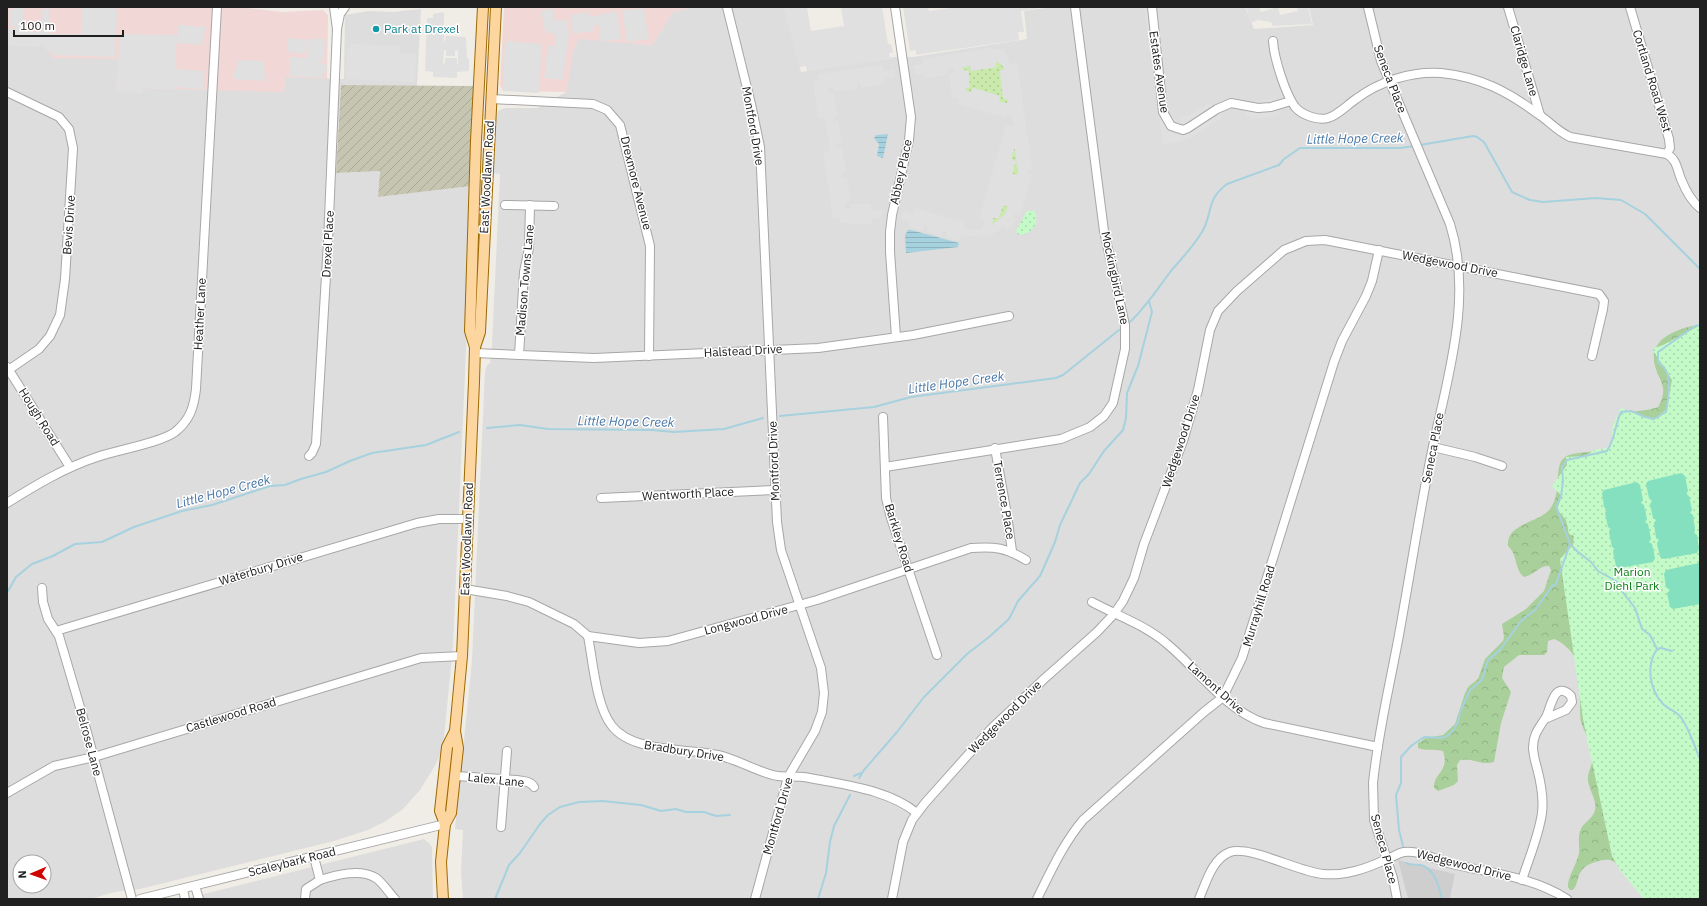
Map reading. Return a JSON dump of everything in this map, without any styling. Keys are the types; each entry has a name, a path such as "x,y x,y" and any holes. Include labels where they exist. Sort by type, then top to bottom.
{"main road":[{"name":"East Woodlawn Road","path":"475,350 470,331 476,141 483,7"},
{"name":"East Woodlawn Road","path":"444,824 451,813 458,748 455,731 462,656 475,350 480,332 496,7"},
{"name":"East Woodlawn Road","path":"443,899 441,862 444,824 440,811 447,747 455,731"}],"street":[{"name":"Heather Lane","path":"7,503 44,480 96,457 154,441 174,433 187,420 192,412 196,389 217,7"},
{"name":"Drexel Place","path":"334,7 337,29"},
{"name":"Drexel Place","path":"308,456 312,453 316,444 328,242 337,29 340,14 345,7"},
{"name":"Montford Drive","path":"727,7 760,147 777,522 781,550 821,668 824,693 822,712 815,731 788,777 755,899"},
{"name":"Abbey Place","path":"895,7 911,116 909,140 892,215 890,232 896,337"},
{"name":"Mockingbird Lane","path":"885,467 995,448 1061,439 1077,433 1104,416 1113,403 1125,349 1124,315 1104,231 1075,7"},
{"name":"Estates Avenue","path":"1152,7 1163,112 1171,126 1183,130 1217,109 1231,103 1258,108 1270,107 1291,101"},
{"name":"Seneca Place","path":"1368,7 1376,46 1389,81 1450,224 1460,277 1454,341 1374,769 1374,820 1393,878 1397,899"},
{"name":"Claridge Lane","path":"1508,7 1540,115"},
{"name":"Cortland Road West","path":"1630,7 1669,139 1670,148 1667,154"},
{"path":"1273,41 1274,55 1291,101 1303,113 1317,118 1325,118 1334,115 1367,91 1407,75 1439,73 1466,76 1514,97 1540,115 1560,132 1570,137 1667,154 1672,157 1677,165 1686,190 1700,208"},
{"name":"Bevis Drive","path":"7,92 59,117 69,129 73,148 65,279 60,315 50,336 39,350 8,370"},
{"name":"Drexmore Avenue","path":"491,98 593,104 607,110 620,125 650,246 649,356"},
{"path":"504,205 554,206"},
{"name":"Madison Towns Lane","path":"519,355 524,272 529,248 530,205"},
{"name":"Wedgewood Drive","path":"892,899 903,842 910,824 917,813 991,730 1044,678 1097,632 1114,614 1123,601 1134,578 1144,544 1183,441 1198,390 1210,330 1218,311 1237,291 1284,250 1295,244 1312,240 1325,240 1599,294 1604,301 1604,309 1592,356"},
{"name":"Murrayhill Road","path":"1037,899 1070,835 1083,820 1192,722 1223,697 1242,658 1334,362 1345,335 1368,291 1379,250"},
{"name":"Halstead Drive","path":"475,350 519,355 594,358 830,347 896,337 1009,316"},
{"name":"Hough Road","path":"8,370 70,468"},
{"name":"Barkley Road","path":"883,416 886,498 890,518 938,655"},
{"path":"1433,447 1475,457 1502,466"},
{"name":"Terrence Place","path":"995,448 1012,551"},
{"name":"Wentworth Place","path":"601,498 775,490"},
{"name":"Waterbury Drive","path":"56,631 398,528 435,519 468,519"},
{"name":"Longwood Drive","path":"588,636 638,643 668,641 799,605 971,548 993,547 1012,551 1026,560"},
{"name":"Belrose Lane","path":"42,588 43,602 48,619 56,631 61,643 94,757 132,899"},
{"path":"465,589 507,596 529,602 574,624 588,636"},
{"name":"Lamont Drive","path":"1092,602 1144,628 1165,642 1242,713 1264,723 1378,746"},
{"name":"Bradbury Drive","path":"588,636 606,717 624,738 634,743 646,746 717,755 733,759 777,776 804,777 867,789 909,806 917,813"},
{"name":"Castlewood Road","path":"7,793 54,766 94,757 407,662 427,657 462,656"},
{"path":"1522,880 1542,813 1542,792 1533,747 1537,730 1545,719"},
{"path":"501,827 507,751"},
{"name":"Lalex Lane","path":"456,776 525,781 532,784 534,787"},
{"name":"Scaleybark Road","path":"140,899 444,824"},
{"name":"Wedgewood Drive","path":"1199,899 1216,862 1232,852 1244,851 1300,870 1324,874 1352,872 1387,860 1401,853 1411,852 1449,863 1522,880 1547,888 1567,899"},
{"path":"314,857 320,880"},
{"path":"305,899 306,889 320,880 355,873 376,878 395,899"},
{"path":"195,886 199,899"},
{"path":"183,889 185,899"}],"shaded area":[{"path":"7,7 239,7 283,12 323,10 328,15 327,79 285,77 284,92 143,88 143,93 116,92 118,59 53,58 42,44 7,43"},
{"path":"16,7 23,7 23,29 25,32 41,32 41,47 8,46 7,29 16,28 16,26 9,26 10,9 16,9"},
{"path":"89,7 113,8 117,10 115,57 53,55 42,46 42,9 49,9 49,34 81,34 82,9"},
{"path":"504,7 695,7 673,12 652,45 579,39 573,51 567,92 503,91 500,85"},
{"path":"695,7 784,7 801,72 894,57 913,57 1027,39 1024,11 1052,7 1245,7 1254,29 1313,25 1309,7 1700,7 1700,326 1663,345 1672,380 1653,420 1621,410 1613,425 1611,446 1594,450 1562,496 1568,609 1583,719 1612,856 1620,870 1644,899 1450,899 1455,874 1399,861 1408,899 463,899 461,873 463,830 455,829 472,661 485,372 487,365 490,363 492,345 500,174 493,173 496,118 498,111 505,108 537,108 566,92 573,51 579,38 652,45 673,12"},
{"path":"784,7 807,7 811,31 844,26 841,7 882,7 888,44 891,44 893,53 889,53 890,59 807,71 806,66 799,67"},
{"path":"903,7 928,7 929,11 959,7 1045,7 1021,11 1024,32 1018,32 1019,40 916,55 916,50 910,51"},
{"path":"1144,7 1157,7 1164,59 1151,61"},
{"path":"1246,7 1259,7 1261,12 1278,7 1280,15 1298,11 1297,7 1308,7 1312,24 1273,26 1271,22 1258,20 1251,23"},
{"path":"644,8 649,39 627,42 622,11"},
{"path":"421,9 417,86 341,85 336,173 380,171 378,197 471,186 468,304 453,646 443,748 436,764 420,790 403,809 386,821 368,830 334,841 140,889 115,892 90,899 7,899 7,43 42,44 118,59 143,92 143,88 284,91 285,77 344,79 345,15 369,11 392,12"},
{"path":"553,9 555,21 567,20 569,33 563,80 544,78 548,46 555,46 556,35 545,31 541,10"},
{"path":"617,11 621,39 600,41 599,25 594,26 594,31 573,34 570,15 588,12 590,17"},
{"path":"444,12 444,42 446,36 466,37 469,71 457,72 457,78 433,77 433,72 425,71 427,18 433,18 433,14","holes":["444,50 446,50 446,56 455,56 455,51 458,50 458,64 457,58 445,58 445,63 443,64"]},
{"path":"178,25 206,27 201,45 177,43"},
{"path":"120,34 177,35 175,71 176,69 204,71 203,89 175,87 174,89 143,88 143,93 116,92"},
{"path":"288,38 307,40 306,54 287,52"},
{"path":"308,39 325,39 324,58 321,58 321,64 327,64 326,73 323,73 323,78 290,76 289,57 307,58 307,63"},
{"path":"505,41 542,44 539,93 503,91"},
{"path":"351,44 400,46 400,53 416,54 415,82 346,79 347,49 350,49"},
{"path":"989,48 1004,50 1010,64 1016,63 1032,170 1028,170 1027,173 1032,175 1021,212 1019,216 1014,214 1013,216 1017,219 1007,231 1004,227 991,235 981,237 961,235 959,241 946,237 947,233 944,231 941,236 927,232 928,226 924,226 923,231 910,227 910,221 901,219 902,211 913,214 915,208 965,223 964,227 966,229 979,230 982,228 984,221 979,218 1006,125 1011,127 1013,125 1011,114 1008,113 1006,118 958,104 959,98 952,98 949,74 954,73 954,69 947,69 947,75 925,78 923,73 915,74 913,65 922,65 923,59","holes":["996,62 1001,64 1005,69 1000,71 1003,99 1008,99 1007,103 999,102 1000,96 973,88 971,93 965,90 966,88 970,87 968,70 963,71 962,67 970,66 971,71 996,67","1014,148 1015,149 1018,175 1012,174 1016,161 1011,159","1003,205 1008,207 1005,214 992,225 993,218 999,218"]},
{"path":"238,60 264,61 265,81 233,79 233,74 238,65"},
{"path":"882,65 884,71 894,69 895,73 895,77 884,79 885,84 862,88 859,82 857,84 857,88 835,92 833,86 828,88 829,94 834,94 838,117 833,118 833,121 838,121 842,143 837,144 837,147 842,147 846,173 842,173 841,177 847,177 851,201 845,203 845,207 850,210 852,204 871,204 871,210 882,210 881,219 872,218 871,224 840,223 840,217 833,218 823,152 830,149 825,118 818,118 813,81 819,80 818,74"},
{"path":"341,85 474,86 471,186 378,197 380,171 336,173"},
{"path":"911,92 914,94 916,119 916,131 914,132"},
{"path":"1276,98 1279,115 1258,118 1245,116 1247,101 1257,102"},
{"path":"1210,102 1223,117 1190,138 1163,145 1159,119 1174,117 1176,121 1181,121 1181,118 1190,115"},
{"path":"913,139 915,142 913,151 902,195 900,196"},
{"path":"906,140 892,196 891,194 903,141"},
{"path":"424,839 432,847 433,899 184,899"},
{"path":"1398,860 1455,874 1450,899 1408,899"}],"green space":[{"path":"996,62 1001,64 1005,69 1000,71 1004,99 1008,99 1007,103 999,102 1000,96 973,88 971,93 965,90 966,88 970,87 968,70 963,71 962,67 970,66 971,71 996,67"},
{"path":"1015,148 1019,172 1017,175 1012,174 1011,158"},
{"path":"1003,204 1008,206 1005,214 992,225 993,218 999,217"},
{"path":"1027,211 1034,211 1036,214 1035,226 1027,233 1018,235 1016,231"},
{"name":"Marion Diehl Park","path":"1692,326 1700,326 1700,899 1650,899 1620,866 1610,860 1595,862 1584,867 1580,872 1575,888 1570,890 1568,883 1579,853 1580,832 1582,827 1594,813 1595,806 1588,780 1588,774 1593,757 1590,743 1580,718 1579,669 1574,656 1566,647 1554,639 1548,641 1547,652 1544,655 1519,655 1504,667 1502,678 1511,692 1501,723 1494,762 1485,763 1464,759 1460,760 1457,765 1458,781 1454,785 1438,791 1434,788 1434,783 1443,768 1445,758 1443,751 1418,748 1418,743 1426,738 1443,735 1455,724 1465,693 1469,686 1478,679 1485,659 1503,641 1504,637 1502,624 1526,609 1544,591 1551,570 1549,566 1542,567 1524,577 1521,574 1508,546 1509,538 1512,532 1524,524 1545,514 1550,509 1556,495 1559,467 1564,458 1573,454 1610,450 1626,414 1658,407 1663,395 1663,390 1655,366 1655,349 1664,338 1670,334"},
{"name":"Marion Diehl Park","path":"1699,326 1700,899 1644,899 1620,870 1612,856 1583,719 1560,559 1573,545 1574,536 1569,534 1566,520 1557,509 1562,496 1552,486 1567,465 1566,457 1585,456 1594,450 1611,446 1613,425 1621,408 1653,420 1666,410 1672,380 1652,349 1663,345"},
{"path":"1681,473 1685,476 1688,491 1686,494 1689,496 1692,510 1690,513 1693,515 1694,533 1697,535 1699,549 1697,553 1664,559 1660,557 1657,543 1659,540 1656,538 1654,523 1656,520 1653,518 1650,504 1652,501 1649,498 1646,484 1648,481"},
{"path":"1637,482 1640,485 1643,500 1641,503 1644,505 1647,519 1645,522 1648,524 1651,539 1649,542 1652,544 1655,558 1653,562 1619,568 1616,566 1613,552 1615,549 1612,547 1609,532 1611,529 1608,527 1605,513 1607,510 1604,507 1602,493 1604,490"},
{"path":"1699,563 1700,604 1673,609 1670,607 1667,593 1670,590 1666,587 1664,574 1666,570"}],"water":[{"path":"888,134 883,158 877,156 879,144 874,138 876,135"},
{"path":"908,230 959,243 958,247 906,253 905,235"}],"waterway":[{"name":"Little Hope Creek","path":"1420,145 1473,136 1477,137 1484,142 1512,192 1530,200 1543,202 1596,198 1621,200 1645,214 1700,269"},
{"name":"Little Hope Creek","path":"1130,322 1147,304 1171,271 1197,240 1207,221 1215,196 1227,184 1279,165 1284,159 1300,148 1400,148 1415,146"},
{"path":"859,778 924,697 967,654 1009,619 1018,601 1040,576 1055,542 1060,525 1080,483 1089,474 1104,451 1123,430 1126,418 1127,393 1138,366 1152,312 1149,301"},
{"path":"1657,649 1650,635 1642,629 1635,608 1616,581 1598,571 1591,562 1570,544 1556,506 1561,497 1563,481 1562,467 1567,460 1607,451 1612,442 1621,412 1631,411 1654,419 1666,412 1669,390 1668,378 1663,366 1658,362 1658,352 1695,326 1700,325"},
{"name":"Little Hope Creek","path":"780,416 874,407 911,397 1056,378 1063,375 1119,330"},
{"name":"Little Hope Creek","path":"487,428 520,425 548,429 652,430 674,432 724,429 763,418"},
{"name":"Little Hope Creek","path":"7,593 16,577 32,564 53,556 75,544 102,542 134,527 182,511 212,505 270,486 285,485 326,472 372,453 426,445 459,432"},
{"path":"1403,846 1399,830 1396,795 1401,783 1401,757 1411,746 1421,739 1425,737 1441,738 1447,736 1453,731 1470,690 1482,680 1488,660 1500,650 1521,621 1536,609 1552,586 1556,584 1570,544"},
{"path":"1657,649 1661,648 1672,651"},
{"path":"1657,649 1651,662 1650,669 1652,684 1658,698 1663,704 1678,714 1682,719 1690,733 1700,759"},
{"path":"854,776 861,773"},
{"path":"818,899 826,873 830,842 834,826 850,795"},
{"path":"495,899 509,865 520,853 540,824 548,815 560,807 579,802 603,801 641,805 661,811 676,809 686,812 704,812 716,816 730,815"},
{"path":"1406,863 1421,865 1430,870 1436,879 1442,899"}],"place":[{"name":"Park at Drexel","path":"376,29"}]}
